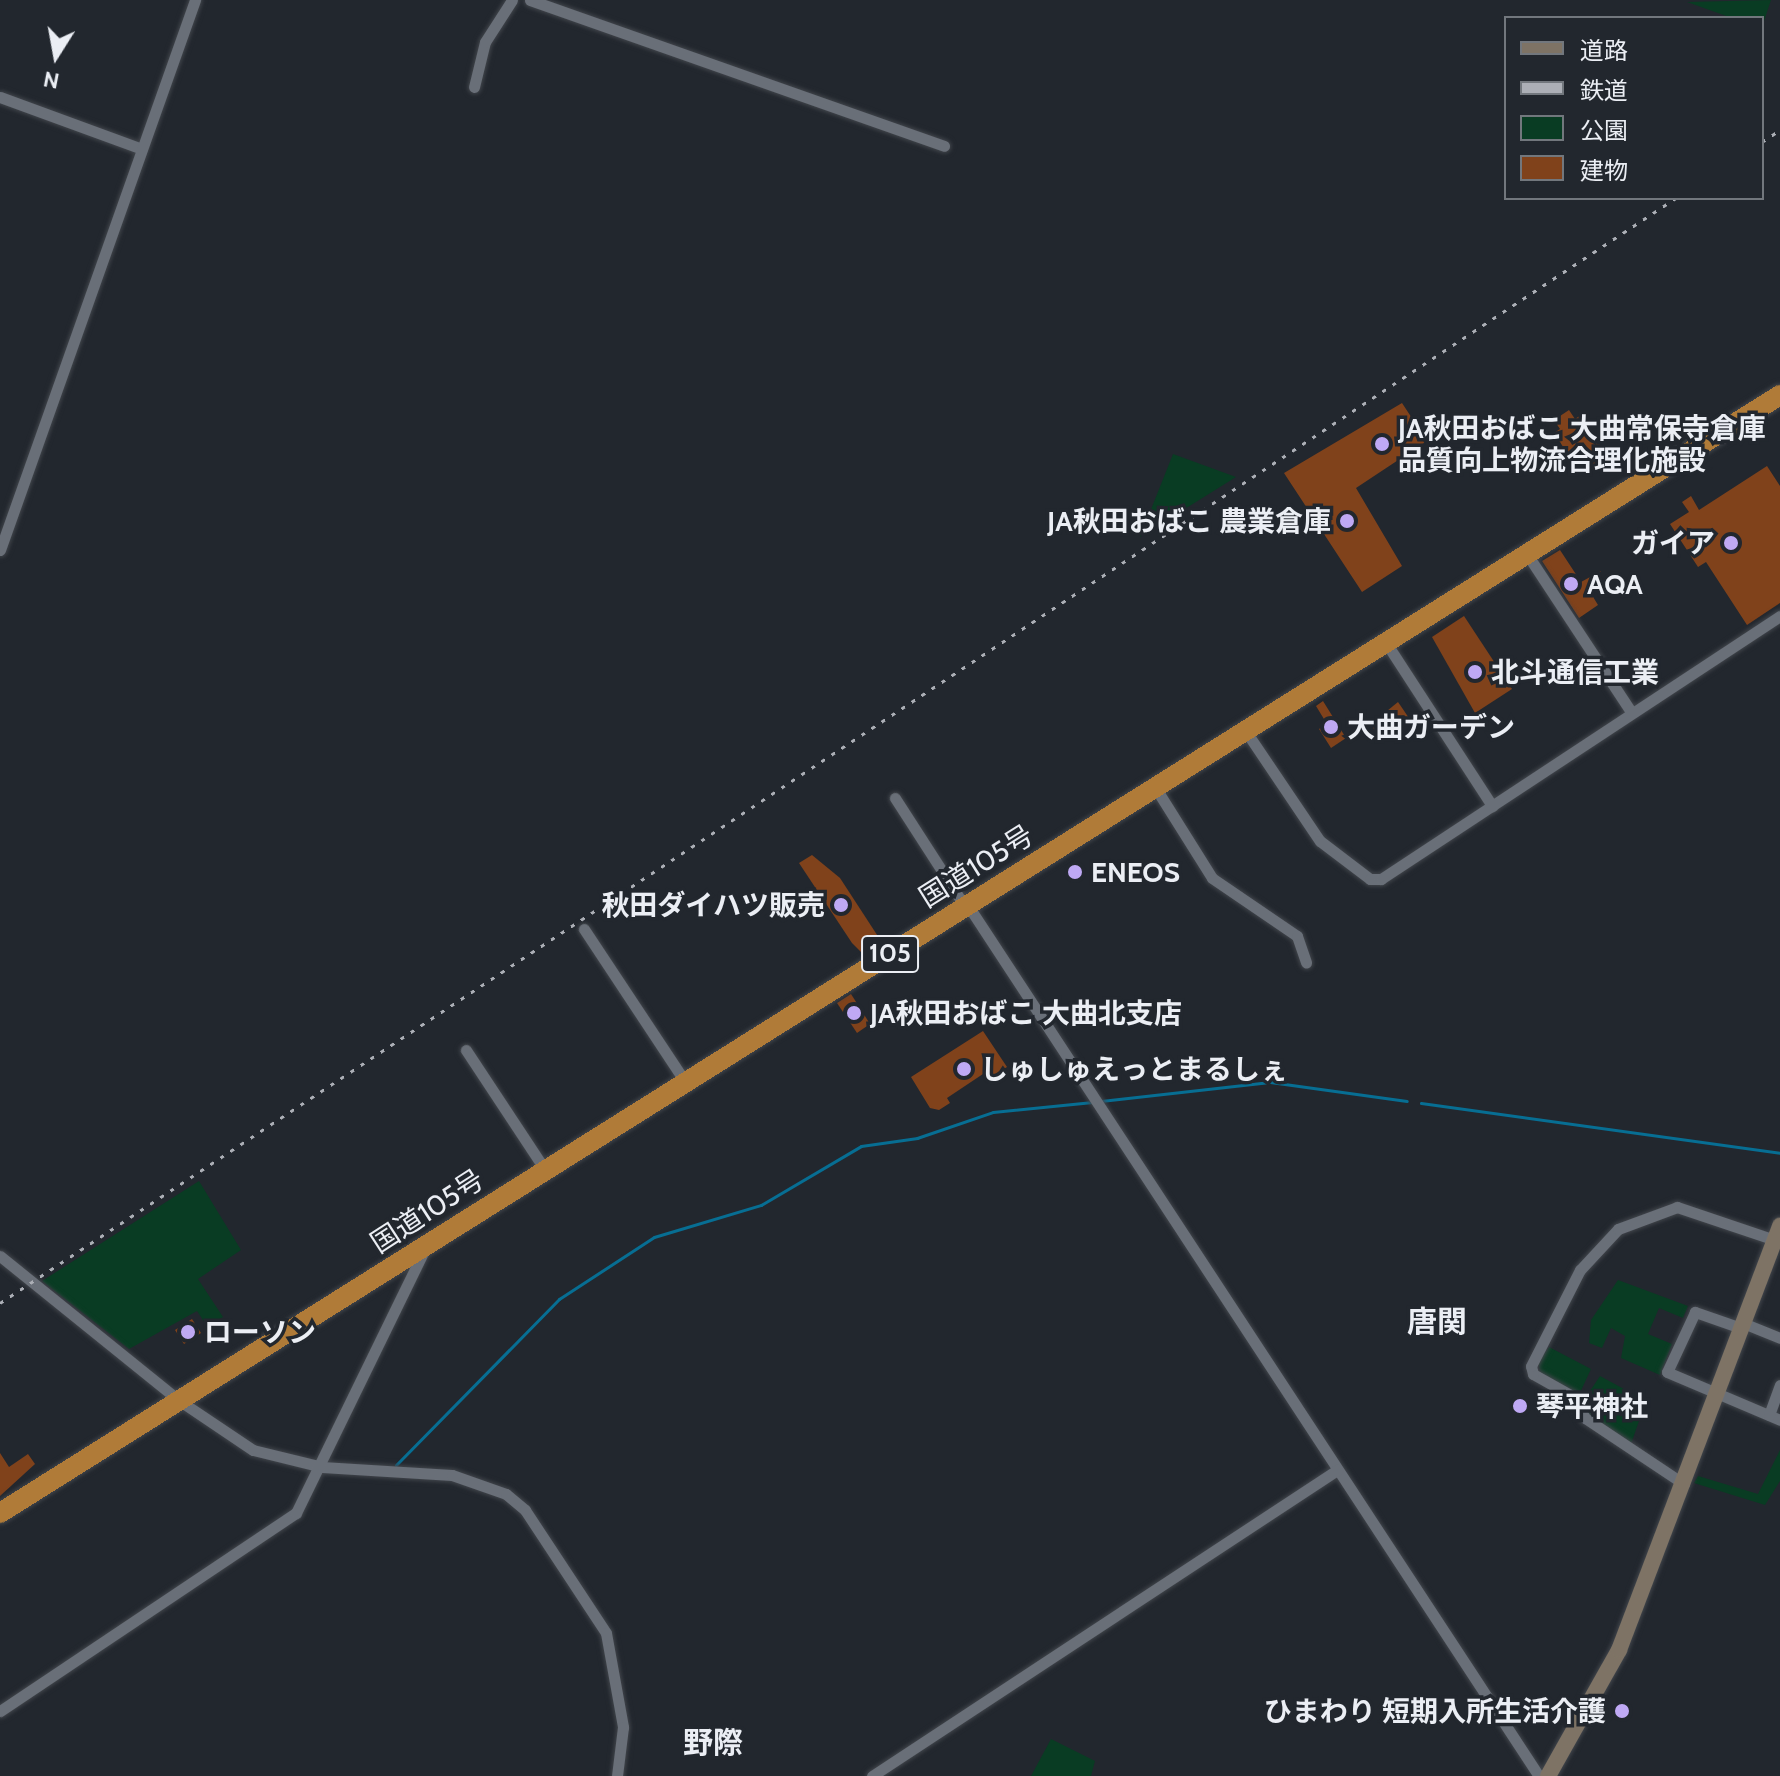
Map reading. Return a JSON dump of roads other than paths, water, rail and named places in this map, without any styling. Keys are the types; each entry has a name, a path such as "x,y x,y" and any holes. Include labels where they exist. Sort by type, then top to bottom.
{"highway":[{"name":"国道105号","path":"0,1513 1780,395"}],"street":[{"path":"0,550 195,0"},
{"path":"474,87 485,42 512,0"},
{"path":"530,0 944,146"},
{"path":"0,97 142,149"},
{"path":"1527,554 1631,712"},
{"path":"1245,730 1320,841 1370,879 1381,879 1780,616"},
{"path":"1385,641 1492,806"},
{"path":"1155,787 1212,878 1297,936 1306,962"},
{"path":"895,798 1540,1776 1619,1650 1684,1484 1742,1326 1776,1244 1677,1207 1618,1229 1580,1270 1531,1366 1533,1374 1574,1397 1585,1418 1684,1484"},
{"path":"584,929 686,1083"},
{"path":"466,1050 545,1170"},
{"path":"0,1711 296,1513 322,1467 428,1243"},
{"path":"0,1256 180,1401 253,1450 322,1467 478,1480 525,1510 606,1633 623,1727 617,1776"},
{"path":"1780,1338 1695,1312 1667,1372 1774,1418 1780,1385"},
{"path":"872,1776 1337,1470"}],"waterway":[{"path":"1101,1101 1270,1082 1407,1101"},
{"path":"396,1465 559,1299 654,1237 761,1205 861,1146 917,1138 993,1112 1093,1102"},
{"path":"1421,1103 1780,1153"}],"railway":[{"path":"1764,141 1780,130"},
{"path":"0,1303 1673,200"}],"place":[{"name":"JA秋田おばこ 大曲常保寺倉庫 品質向上物流合理化施設","path":"1382,444"},
{"name":"JA秋田おばこ 農業倉庫","path":"1347,521"},
{"name":"ガイア","path":"1731,543"},
{"name":"AQA","path":"1571,584"},
{"name":"北斗通信工業","path":"1475,672"},
{"name":"大曲ガーデン","path":"1331,727"},
{"name":"ENEOS","path":"1075,872"},
{"name":"秋田ダイハツ販売","path":"841,905"},
{"name":"JA秋田おばこ 大曲北支店","path":"854,1013"},
{"name":"しゅしゅえっとまるしぇ","path":"964,1069"},
{"name":"ローソン","path":"188,1332"},
{"name":"琴平神社","path":"1520,1406"},
{"name":"ひまわり 短期入所生活介護","path":"1622,1711"}],"district":[{"name":"唐関","path":"1437,1322"},
{"name":"野際","path":"713,1743"}]}
